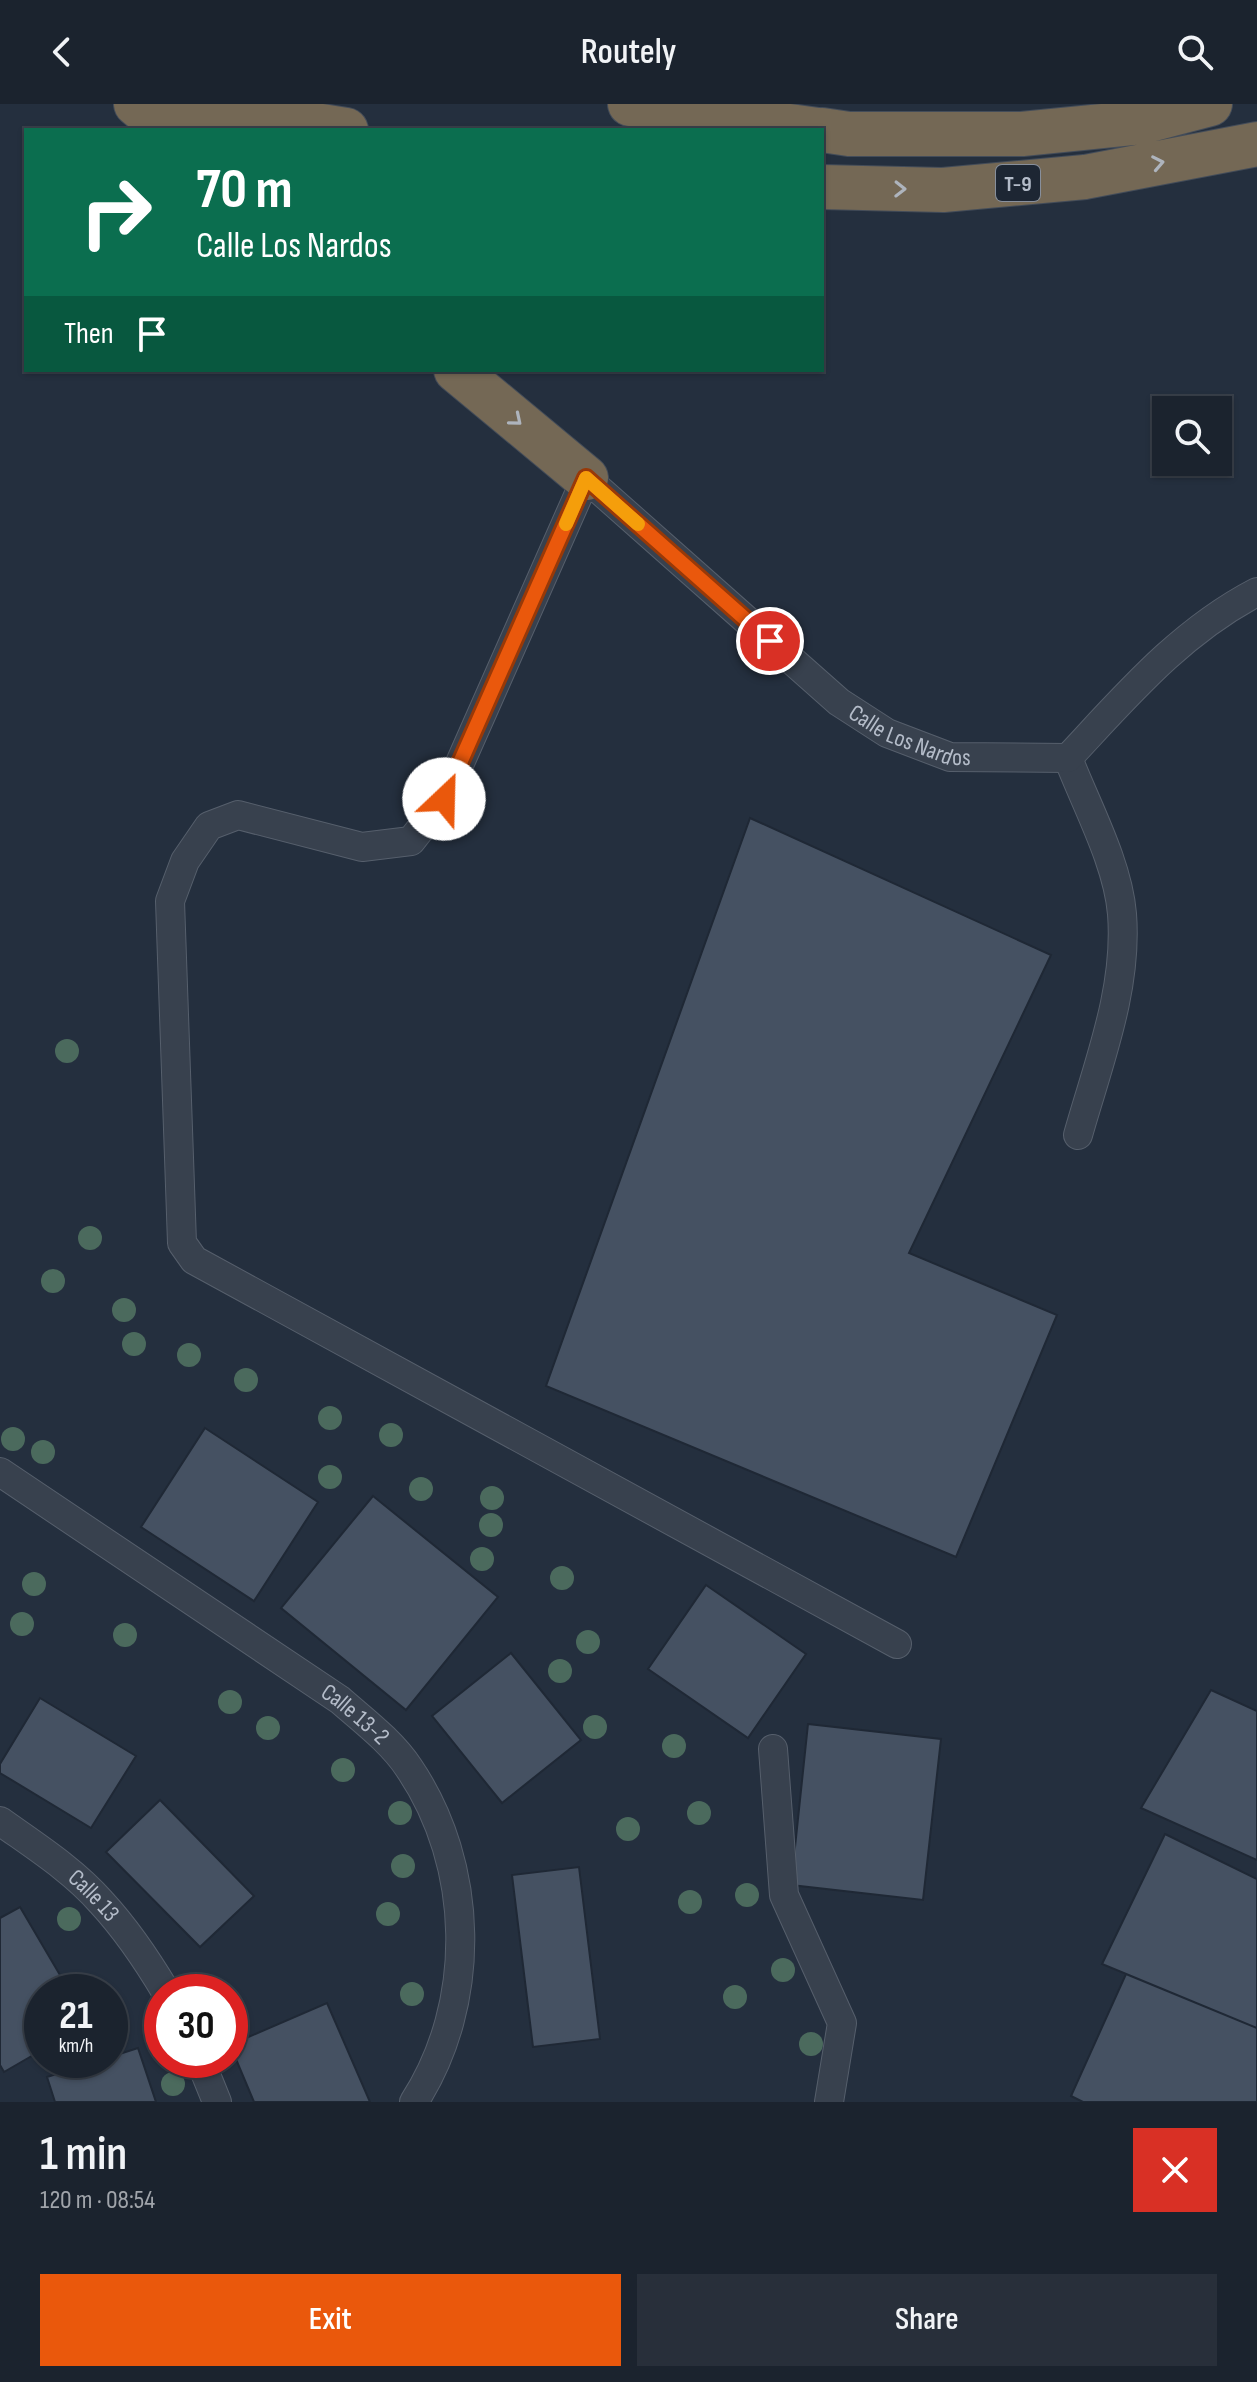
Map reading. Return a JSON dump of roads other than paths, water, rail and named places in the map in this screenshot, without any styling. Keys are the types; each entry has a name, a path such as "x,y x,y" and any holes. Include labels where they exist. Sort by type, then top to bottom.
{"highway":[{"path":"136,104 165,128"},
{"path":"186,104 334,128"},
{"name":"T-9","path":"630,104 805,128"},
{"name":"T-9","path":"824,131 849,134 1022,134 1142,122 1210,104"},
{"name":"T-9","path":"824,187 943,190 1085,177 1257,144"},
{"path":"458,372 586,478"}],"street":[{"name":"Calle Los Nardos","path":"586,478 839,702 887,733 950,757 1068,758"},
{"path":"586,478 444,799 411,841 362,847 238,815 209,826 185,861 170,901 182,1243 194,1260 897,1644"},
{"path":"1078,1135 1121,970 1122,912 1109,858 1068,758 1140,682 1194,631 1257,592"},
{"name":"Calle 13-2","path":"0,1472 340,1700 380,1735 408,1766 429,1802 457,1881 461,1921 454,2002 443,2046 414,2102"},
{"path":"773,1749 784,1895 842,2023 829,2102"},
{"name":"Calle 13","path":"0,1821 58,1862 100,1899 130,1936 154,1974"},
{"path":"207,2078 217,2102"}]}
